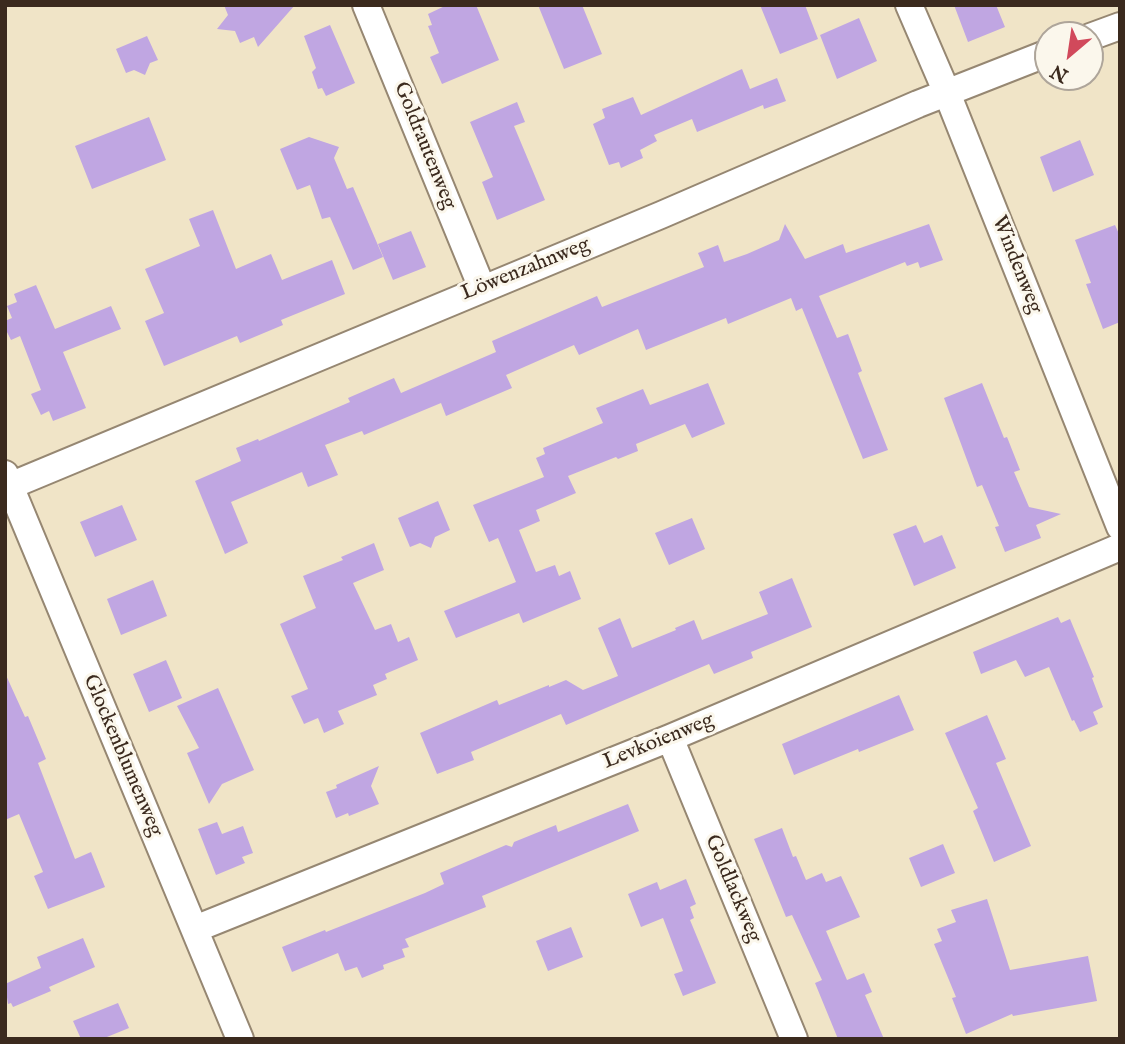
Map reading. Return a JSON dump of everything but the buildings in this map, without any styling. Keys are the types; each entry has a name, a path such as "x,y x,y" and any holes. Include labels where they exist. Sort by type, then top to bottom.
{"street":[{"name":"Goldrautenweg","path":"366,5 482,288"},
{"name":"Windenweg","path":"909,5 947,93 1120,527"},
{"name":"Löwenzahnweg","path":"7,483 1034,59"},
{"name":"Glockenblumenweg","path":"7,483 240,1039"},
{"name":"Levkoienweg","path":"195,929 670,738 1120,547"},
{"name":"Goldlackweg","path":"670,738 794,1039"}]}
